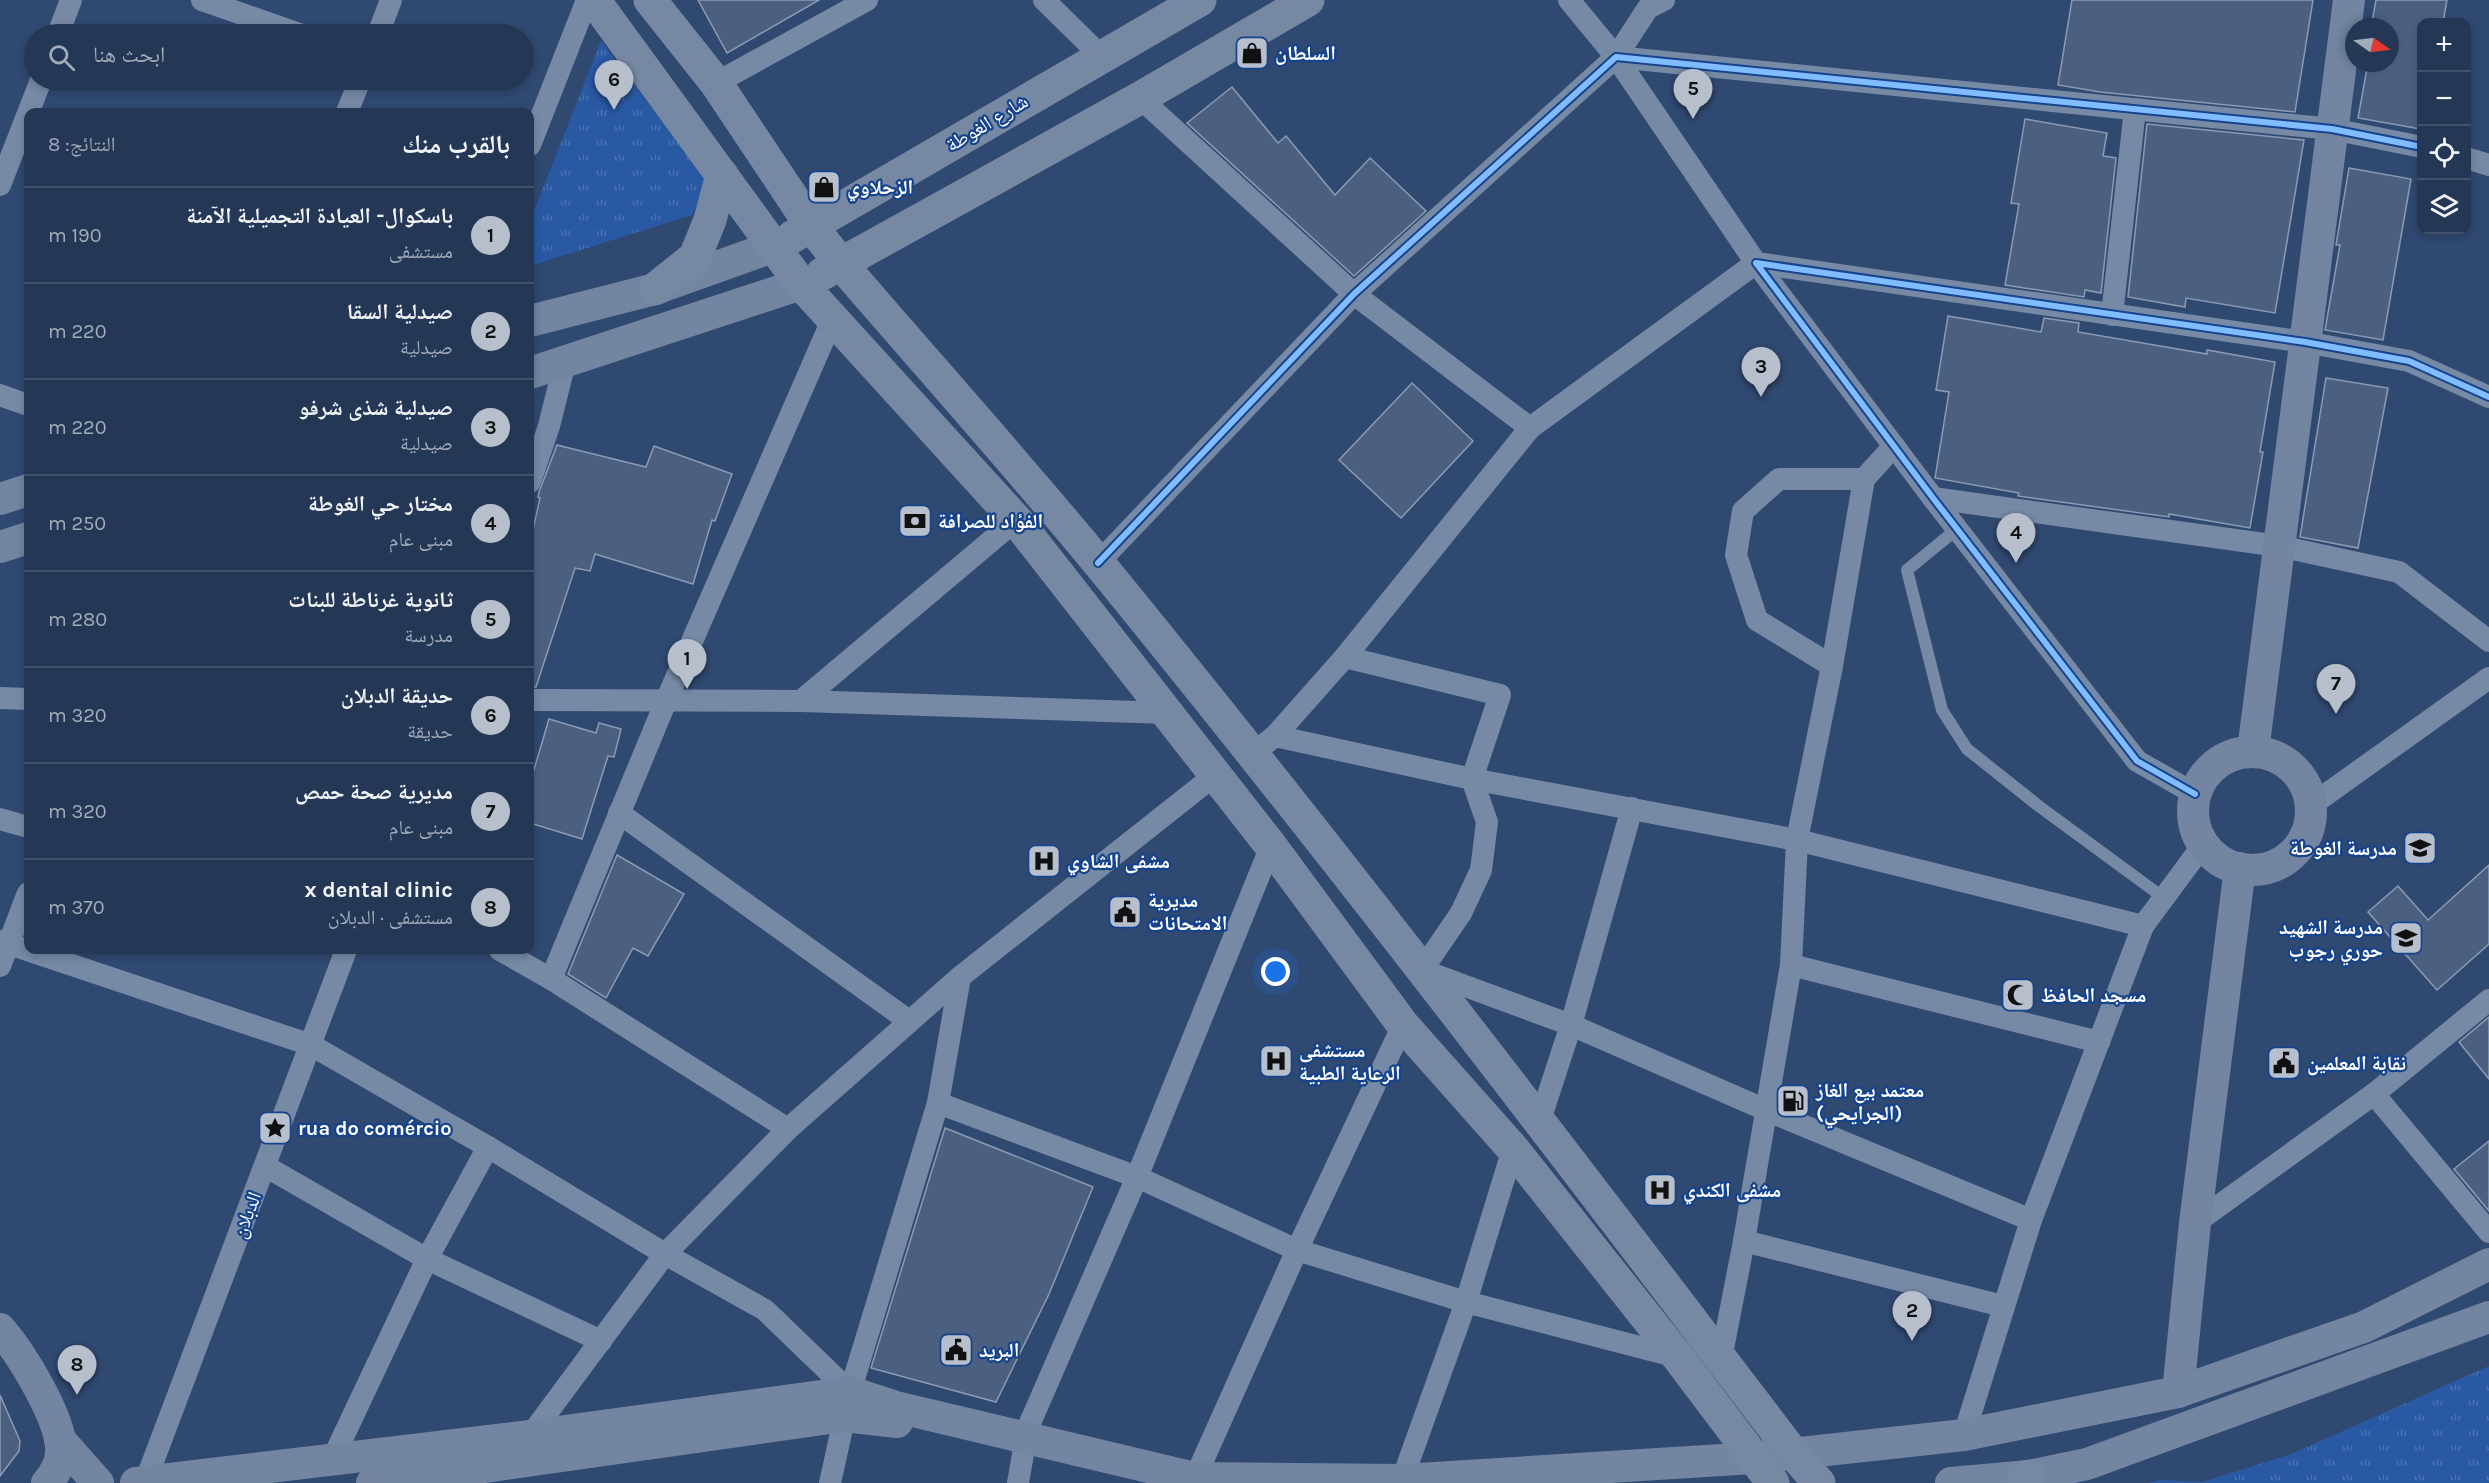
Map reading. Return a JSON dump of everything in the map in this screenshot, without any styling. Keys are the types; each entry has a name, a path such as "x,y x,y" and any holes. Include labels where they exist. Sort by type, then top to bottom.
{"main road":[{"path":"594,0 801,284 1016,520 1271,846 1404,1025 1513,1149 1678,1356 1763,1470"},
{"path":"650,0 716,83 812,227 842,265 1098,563 1264,745 1422,970 1792,1452 1819,1483"},
{"name":"شارع الغوطة","path":"775,246 812,227 1200,0"},
{"path":"534,372 801,284 842,265 1140,98 1308,0"},
{"path":"2253,751 2349,0"},
{"path":"656,289 695,257 710,220 722,175"},
{"path":"534,320 656,289 775,246"},
{"path":"0,499 24,491"},
{"path":"0,548 24,539"},
{"path":"2253,751 2270,754 2292,768 2307,789 2310,806 2309,824 2302,841 2291,855 2275,865 2258,869 2240,868 2220,860 2203,845 2196,829 2193,812 2195,794 2203,777 2217,763 2234,754 2253,751"},
{"path":"2178,1392 2194,1223 2240,868"},
{"path":"1021,1459 1195,1478 1402,1480 1763,1470 1792,1452 1964,1435 2178,1392 2364,1327 2489,1264"},
{"path":"1951,1483 2026,1479 2087,1464 2430,1341 2489,1317"},
{"path":"0,1329 30,1370 60,1440 61,1454 57,1469 47,1483"},
{"path":"372,1483 464,1477 847,1404"},
{"path":"143,1482 530,1436 847,1404 896,1407 1021,1459 1137,1483"},
{"path":"60,1440 98,1483"}],"street":[{"path":"62,24 71,0"},
{"path":"202,0 270,24"},
{"path":"382,24 391,0"},
{"path":"534,135 587,0"},
{"path":"716,83 867,0"},
{"path":"1044,0 1101,56"},
{"path":"1569,0 1616,57 1756,263 1933,498 2137,761 2195,794"},
{"path":"1098,563 1354,294 1616,57 1648,8 1664,0"},
{"path":"1616,57 2332,129 2417,146"},
{"path":"31,108 37,90"},
{"path":"349,108 356,90"},
{"path":"1140,98 1354,294 1530,428"},
{"path":"2112,315 2135,109"},
{"path":"0,185 24,127"},
{"path":"2471,160 2489,165"},
{"path":"1264,745 1345,657 1530,428 1756,263 2305,342 2409,361 2489,398"},
{"path":"551,979 666,701 833,318"},
{"path":"534,470 549,426 565,362"},
{"path":"0,395 24,404"},
{"path":"1722,1359 1791,965 1797,840 1832,666 1864,479 1894,446"},
{"path":"1832,666 1757,620 1736,555 1743,511 1779,479 1864,479"},
{"path":"1933,498 2279,546 2400,572 2489,641"},
{"path":"801,701 1016,520"},
{"path":"1345,657 1500,695 1472,779 1487,822 1480,870 1461,913 1422,970 1570,1026 2031,1220"},
{"path":"2310,806 2489,678"},
{"path":"0,698 24,699"},
{"path":"534,700 801,701 1167,713"},
{"path":"1264,745 1472,779 1797,840 2143,926"},
{"path":"530,1436 665,1254 788,1129 960,977 1215,775"},
{"path":"1539,1123 1570,1026 1632,808"},
{"path":"619,813 909,1021"},
{"path":"0,819 24,826"},
{"path":"1964,1435 2031,1220 2143,926 2203,845"},
{"path":"1021,1459 1271,846"},
{"path":"0,966 4,942 24,901"},
{"path":"4,942 24,949"},
{"path":"40,954 311,1045 488,1147 665,1254 765,1310 847,1404"},
{"name":"الدبلان","path":"143,1482 345,954"},
{"path":"507,954 551,979 788,1129"},
{"path":"1791,965 2099,1042"},
{"path":"830,1483 847,1404 938,1103 960,977"},
{"path":"2194,1223 2374,1094 2489,1000"},
{"path":"1195,1478 1297,1250 1404,1025"},
{"path":"2374,1094 2489,1232"},
{"path":"938,1103 1137,1177 1297,1250 1466,1302 1678,1356"},
{"path":"333,1458 427,1258 488,1147"},
{"path":"1402,1480 1466,1302 1513,1149"},
{"path":"265,1166 427,1258 602,1341"},
{"path":"1744,1241 2003,1306"}],"lane":[{"path":"1957,529 1907,570 1942,710 1967,749 2040,807 2164,898"}],"green space":[{"path":"601,41 706,179 702,195 692,215 534,265 534,211"},
{"path":"2489,1366 2489,1483 2147,1483 2159,1480 2202,1482 2289,1455"}],"building":[{"path":"698,0 819,0 727,53"},
{"path":"2072,0 2313,0 2295,112 2100,92 2058,85"},
{"path":"2376,0 2447,0 2444,18 2417,18 2417,128 2358,118 2366,72 2399,72 2399,18 2373,18"},
{"path":"1232,87 1278,143 1286,136 1335,195 1370,158 1426,211 1354,276 1187,123"},
{"path":"2025,119 2107,133 2103,156 2116,158 2101,293 2085,290 2084,297 2005,285 2019,204 2011,203"},
{"path":"2147,124 2304,140 2275,313 2186,298 2185,307 2128,297"},
{"path":"2349,168 2411,179 2383,340 2325,330 2340,245 2336,245"},
{"path":"1948,316 2041,332 2044,318 2079,323 2078,332 2207,354 2207,350 2275,362 2250,528 2169,514 2169,517 2018,496 2019,493 1935,478 1949,392 1936,390"},
{"path":"2326,378 2388,388 2358,548 2300,537"},
{"path":"1412,383 1473,441 1401,518 1339,460"},
{"path":"557,445 646,467 654,446 732,474 715,521 712,520 693,584 595,554 590,571 575,568 536,687 534,687 534,525 540,498 538,497"},
{"path":"549,719 596,733 599,723 621,729 614,757 608,756 582,839 534,824 534,770"},
{"path":"617,855 684,894 648,956 633,948 606,998 568,974"},
{"path":"2489,865 2489,944 2437,990 2368,912 2398,886 2428,920"},
{"path":"2489,1017 2489,1079 2459,1042"},
{"path":"945,1128 1093,1187 1049,1294 996,1402 871,1368"},
{"path":"2489,1141 2489,1211 2454,1169"},
{"path":"0,1395 20,1441 19,1451 0,1476"}],"cycle path":[{"path":"1098,563 1354,294 1616,57 2332,129 2417,146"},
{"path":"2195,794 2137,761 1933,498 1756,263 2305,342 2409,361 2489,397"}],"place":[{"name":"السلطان","path":"1252,53"},
{"name":"حديقة الدبلان","path":"614,110"},
{"name":"ثانوية غرناطة للبنات","path":"1693,119"},
{"name":"الزحلاوي","path":"824,187"},
{"name":"صيدلية شذى شرفو","path":"1761,397"},
{"name":"الفؤاد للصرافة","path":"915,521"},
{"name":"مختار حي الغوطة","path":"2016,563"},
{"name":"باسكوال- العيادة التجميلية الآمنة","path":"687,689"},
{"name":"مديرية صحة حمص","path":"2336,714"},
{"name":"مدرسة الغوطة","path":"2420,848"},
{"name":"مشفى الشاوي","path":"1044,861"},
{"name":"مديرية الامتحانات","path":"1125,912"},
{"name":"مدرسة الشهيد حوري رجوب","path":"2406,938"},
{"name":"مسجد الحافظ","path":"2018,995"},
{"name":"مستشفى الرعاية الطبية","path":"1276,1061"},
{"name":"نقابة المعلمين","path":"2284,1063"},
{"name":"معتمد بيع الغاز (الجرايحي)","path":"1793,1101"},
{"name":"rua do comércio","path":"275,1128"},
{"name":"مشفى الكندي","path":"1660,1190"},
{"name":"صيدلية السقا","path":"1912,1341"},
{"name":"البريد","path":"956,1350"},
{"name":"x dental clinic","path":"77,1395"}]}
